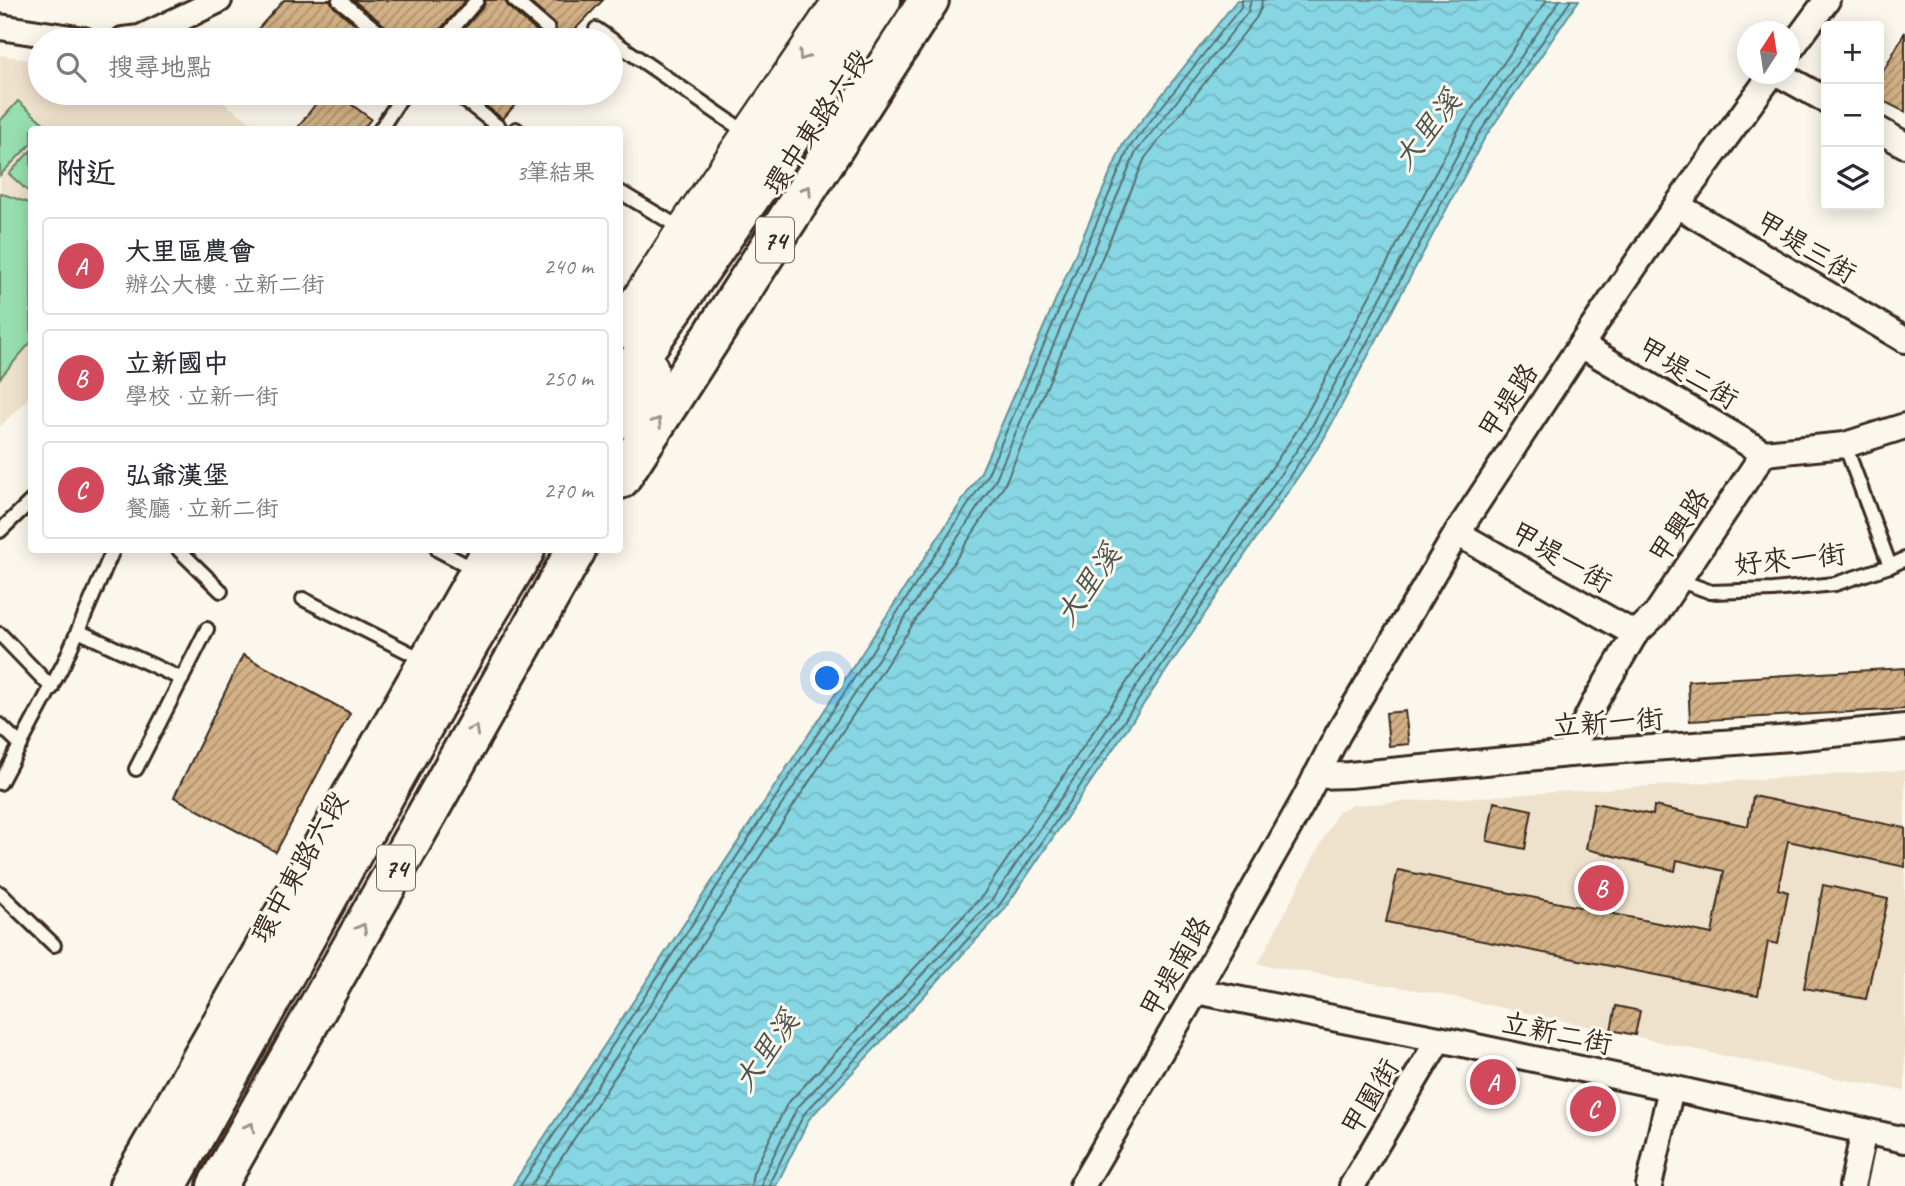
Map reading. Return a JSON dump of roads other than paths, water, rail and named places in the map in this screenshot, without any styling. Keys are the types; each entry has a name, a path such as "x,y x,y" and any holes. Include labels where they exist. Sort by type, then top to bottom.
{"highway":[{"name":"74","path":"623,387 644,351 760,183 881,0"},
{"name":"74","path":"623,474 929,0"},
{"path":"623,342 671,268 716,216 760,183"},
{"name":"74","path":"167,1186 470,642 523,553"},
{"name":"74","path":"216,1186 574,553"},
{"path":"129,1186 482,556"}],"street":[{"path":"162,28 219,0"},
{"name":"環中東路六段","path":"623,325 842,0"},
{"name":"環中東路六段","path":"623,415 656,359 900,0"},
{"path":"1800,37 1828,0"},
{"path":"0,27 28,31"},
{"name":"甲堤路","path":"1316,776 1457,533 1676,205 1765,84"},
{"path":"1797,84 1821,97"},
{"path":"1884,133 1905,145"},
{"name":"甲堤三街","path":"1676,205 1905,340"},
{"name":"甲堤二街","path":"1581,345 1764,453"},
{"path":"1764,453 1845,445 1905,426"},
{"name":"甲興路","path":"1569,754 1595,702 1635,634 1656,614 1764,453"},
{"name":"甲堤一街","path":"1457,533 1635,634"},
{"name":"環中東路六段","path":"188,1186 479,658 541,553"},
{"name":"環中東路六段","path":"119,1186 418,657 482,556"},
{"name":"立新一街","path":"1316,776 1905,727"},
{"name":"甲堤南路","path":"1082,1186 1196,991 1316,776"},
{"name":"立新二街","path":"1196,991 1439,1039 1905,1140"},
{"name":"甲園街","path":"1352,1186 1439,1039"},
{"path":"1649,1186 1671,1088"},
{"path":"1852,1186 1864,1131"}],"lane":[{"path":"339,0 374,28"},
{"path":"453,28 477,0"},
{"path":"514,0 547,28"},
{"path":"623,48 749,135"},
{"path":"383,126 396,105"},
{"path":"470,105 497,126"},
{"path":"623,193 684,231"},
{"path":"1845,445 1890,566"},
{"path":"0,531 28,504"},
{"path":"0,783 52,688 112,553"},
{"path":"182,553 221,591"},
{"path":"460,553 482,556"},
{"name":"好來一街","path":"1678,580 1711,592 1773,590 1835,584 1905,559"},
{"path":"303,599 418,657"},
{"path":"135,769 207,629"},
{"path":"78,631 182,679"},
{"path":"0,634 52,688"},
{"path":"0,725 21,745"},
{"path":"0,893 54,945"}],"water":[{"name":"大里溪","path":"1237,0 1579,0 1484,139 1323,440 1003,911 809,1119 776,1186 512,1186 981,472 1123,144"}],"place":[{"name":"立新國中","path":"1601,888"},
{"name":"大里區農會","path":"1493,1082"},
{"name":"弘爺漢堡","path":"1593,1109"}]}
